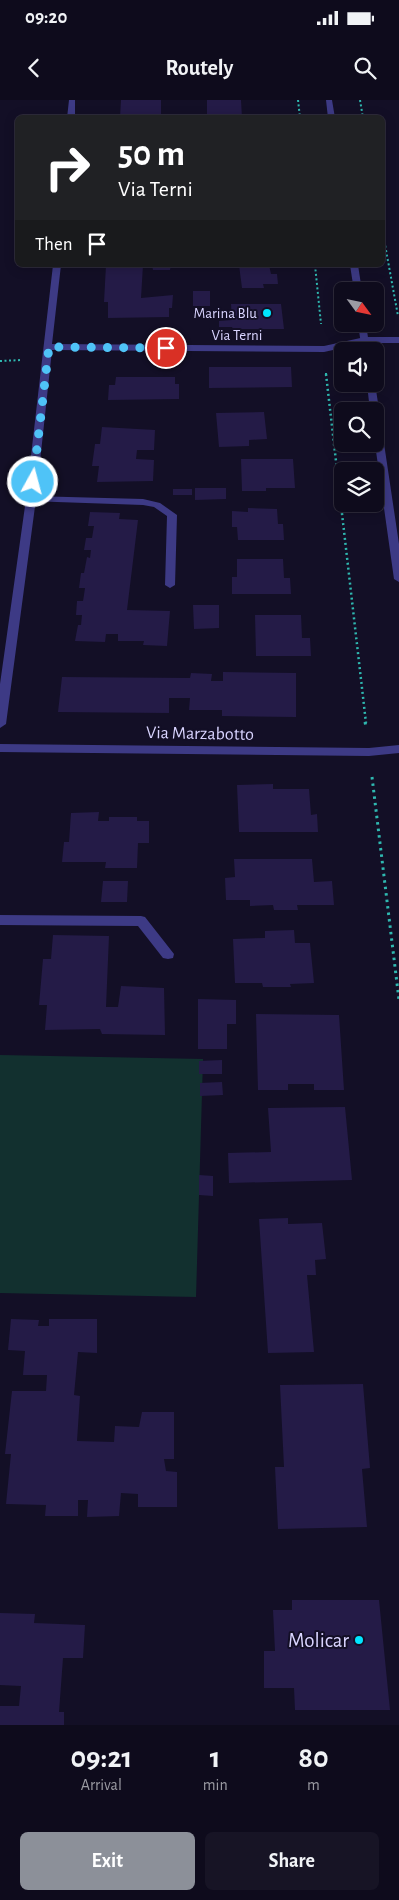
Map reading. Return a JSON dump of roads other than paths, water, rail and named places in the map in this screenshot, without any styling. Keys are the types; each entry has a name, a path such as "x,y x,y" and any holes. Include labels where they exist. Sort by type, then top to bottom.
{"street":[{"path":"71,115 72,100"},
{"path":"329,100 332,115"},
{"path":"0,724 31,499 49,347 56,267"},
{"path":"354,267 357,282"},
{"path":"364,332 365,340"},
{"name":"Via Terni","path":"49,347 324,349 365,340 399,340"},
{"path":"381,452 399,579"},
{"path":"31,499 127,500 157,505 167,510 172,515 170,585"},
{"name":"Via Marzabotto","path":"0,748 369,752 399,749"},
{"path":"0,920 141,921 168,954"}],"place":[{"name":"Marina Blu","path":"267,313"},
{"name":"Molicar","path":"359,1640"}]}
